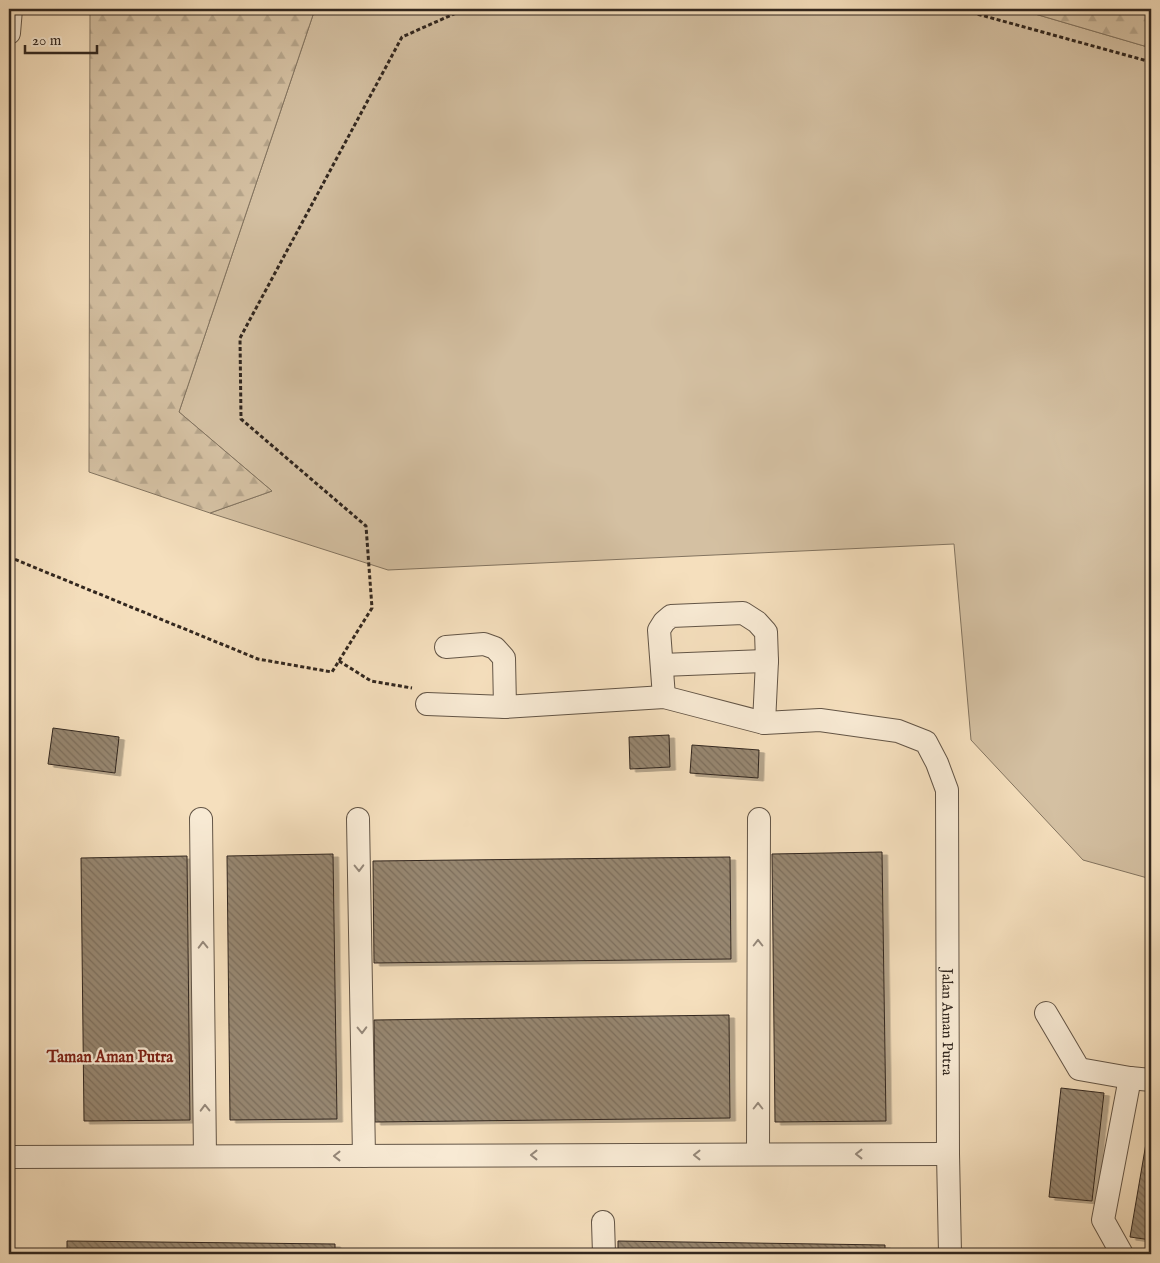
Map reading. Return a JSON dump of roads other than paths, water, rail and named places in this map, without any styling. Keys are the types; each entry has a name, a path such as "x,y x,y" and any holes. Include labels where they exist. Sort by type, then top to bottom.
{"lane":[{"path":"9,33 10,9"},
{"path":"427,704 505,707 664,697 764,723 767,662 766,632 757,622 742,613 671,616 659,630 664,697"},
{"path":"446,647 484,644 495,648 504,658 505,707"},
{"path":"662,665 767,662"},
{"name":"Jalan Aman Putra","path":"764,723 820,720 898,731 926,742 937,763 947,790 950,1254"},
{"path":"758,818 758,1154"},
{"path":"202,819 205,1156"},
{"path":"358,819 364,1156"},
{"path":"1046,1013 1079,1069 1140,1079 1103,1220 1122,1254"},
{"path":"9,1157 948,1154"},
{"path":"603,1222 604,1254"}],"district":[{"name":"Taman Aman Putra","path":"110,1056"}]}
